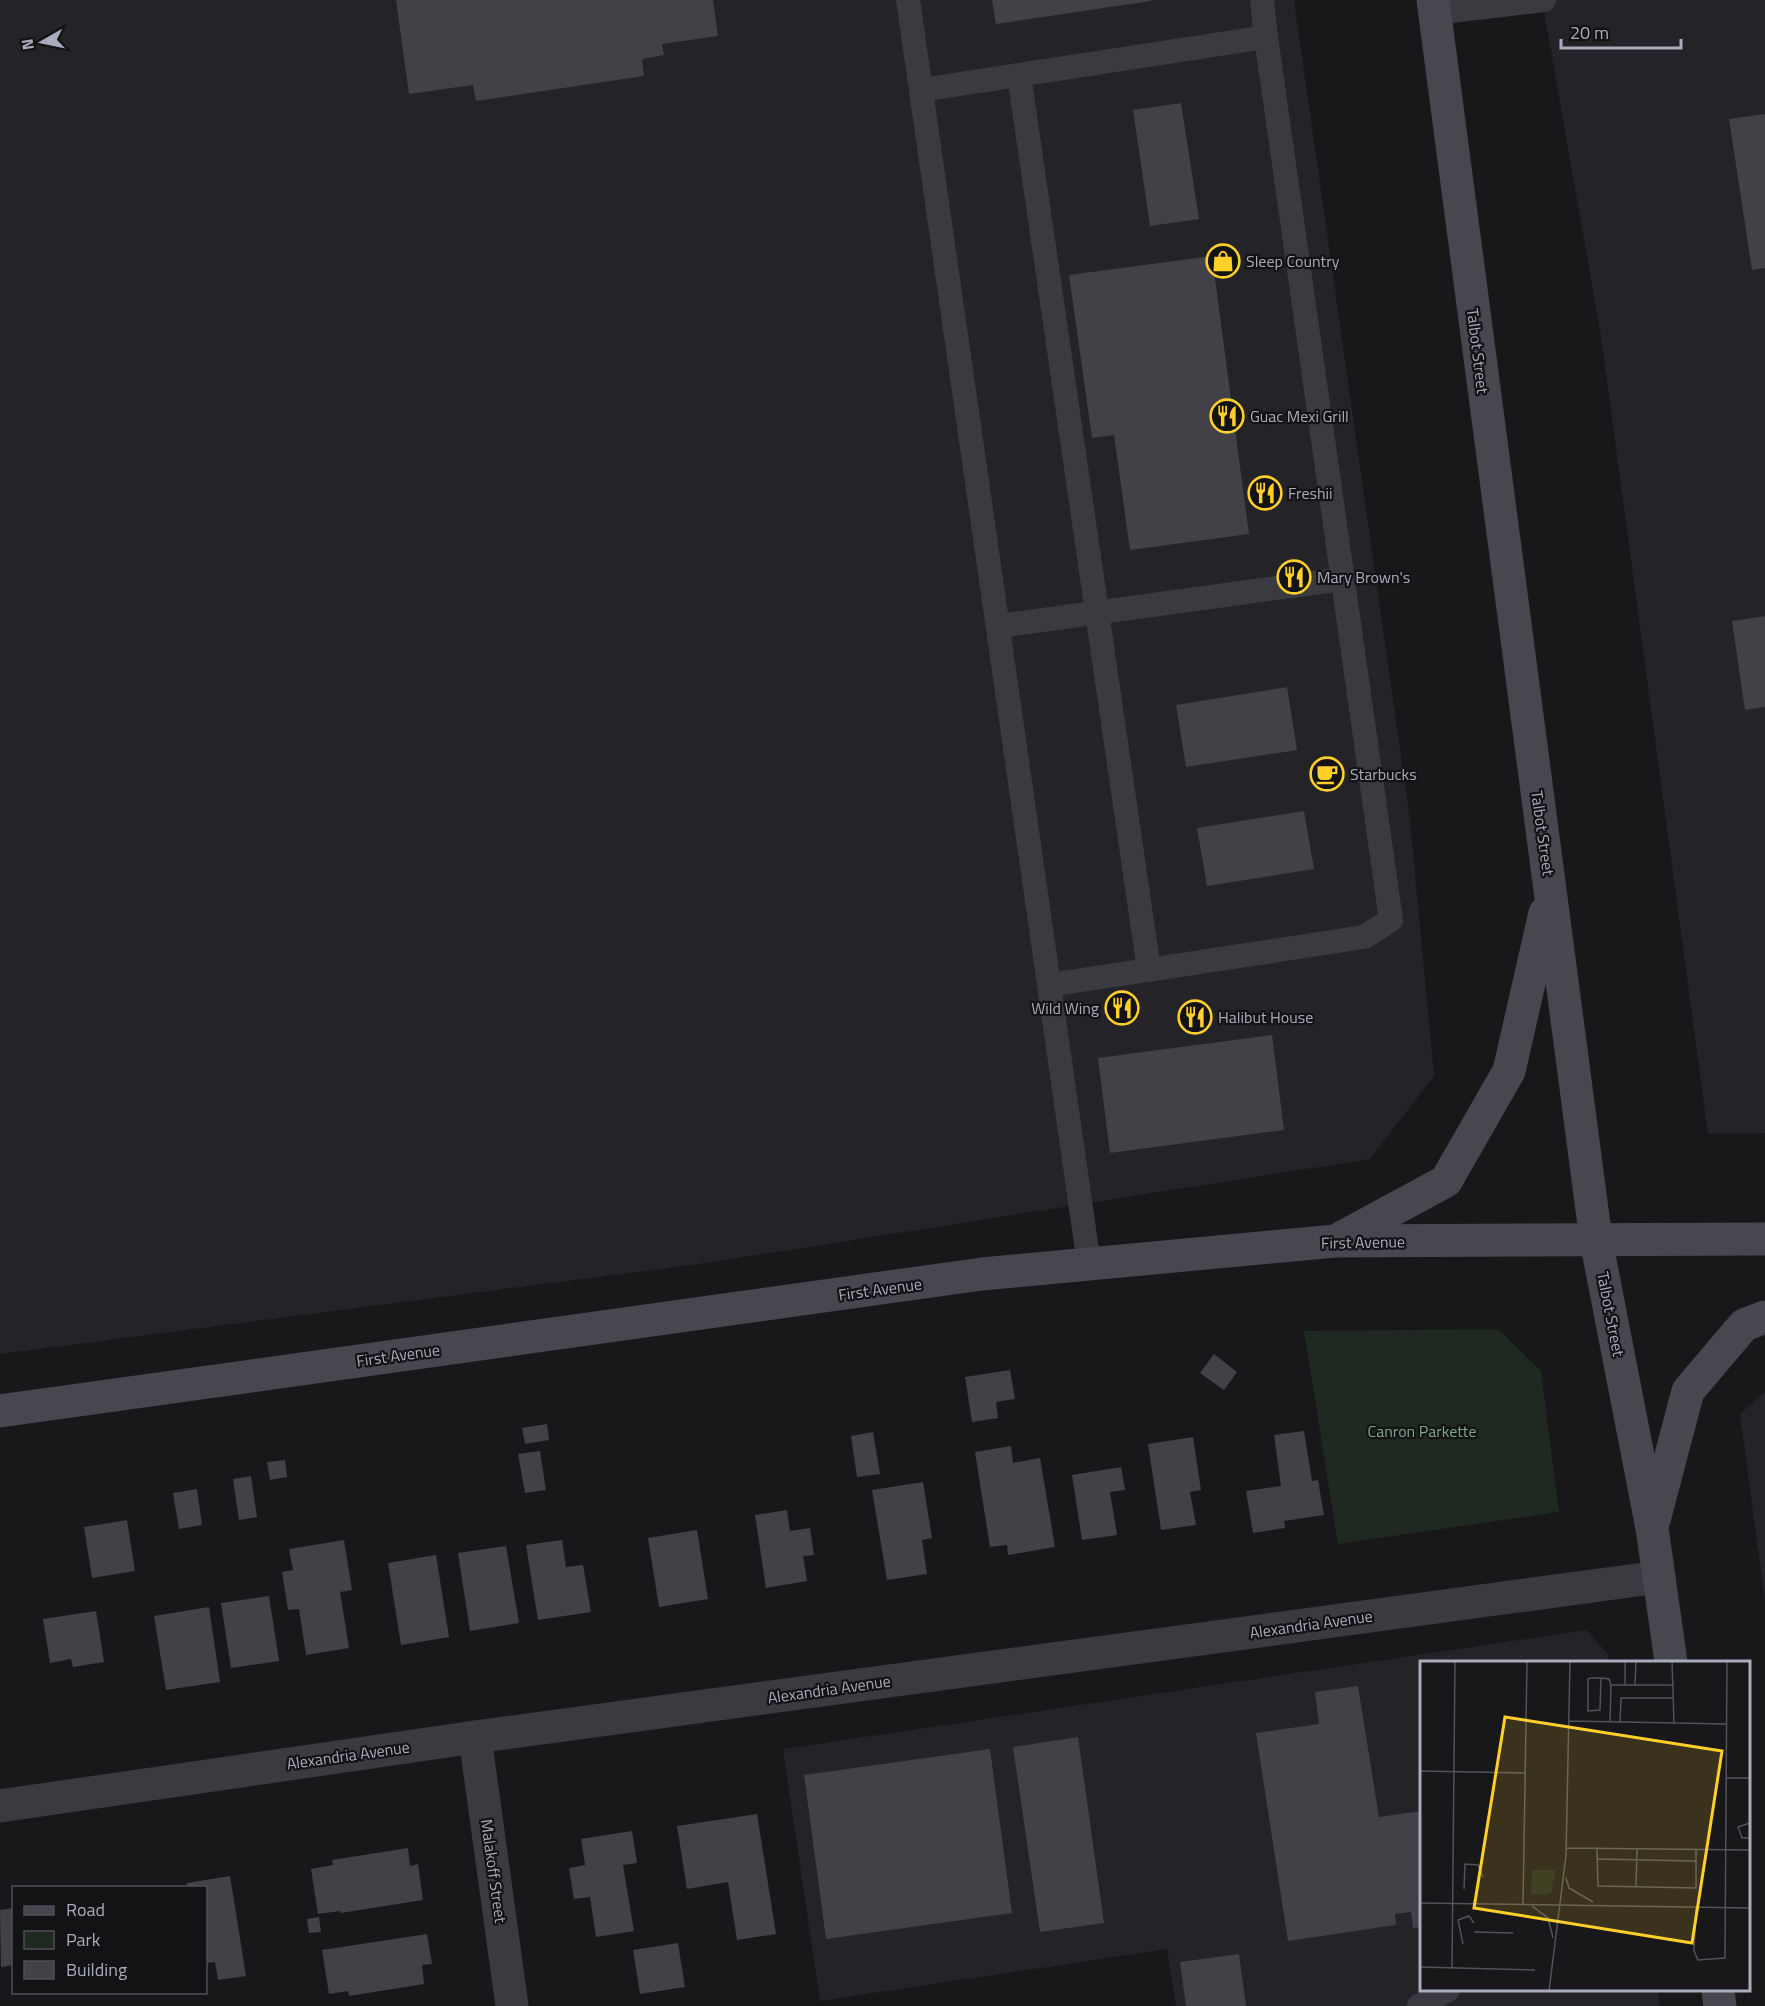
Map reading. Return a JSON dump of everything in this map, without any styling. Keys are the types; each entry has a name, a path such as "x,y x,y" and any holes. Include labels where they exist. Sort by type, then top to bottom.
{"main road":[{"name":"Talbot Street","path":"1433,7 1596,1240 1652,1528 1671,1661"},
{"path":"1335,1241 1446,1181 1509,1071 1550,891"},
{"name":"First Avenue","path":"0,1411 982,1274 1335,1241 1765,1239"},
{"path":"1652,1528 1688,1391 1744,1325 1765,1317"},
{"path":"1718,1991 1720,2006"}],"street":[{"name":"Alexandria Avenue","path":"0,1806 475,1737 1659,1577"},
{"name":"Malakoff Street","path":"475,1737 512,2006"}],"lane":[{"path":"908,0 1089,1264"},
{"path":"1049,985 1364,937 1391,920 1262,0"},
{"path":"1433,7 1544,0"},
{"path":"921,90 1266,37"},
{"path":"1019,75 1149,970"},
{"path":"998,626 1343,579"},
{"path":"1419,2006 1445,1991"}],"shaded area":[{"path":"0,0 1294,0 1410,820 1434,1076 1370,1159 707,1263 0,1354"},
{"path":"1542,0 1765,0 1765,1133 1708,1134 1601,336"},
{"path":"1765,1392 1765,1601 1740,1414"},
{"path":"1586,1630 1608,1654 1609,1661 1420,1661 1420,1991 1657,1991 1660,2006 1176,2006 1167,1949 820,2001 783,1749"}],"green space":[{"name":"Canron Parkette","path":"1498,1329 1541,1371 1559,1512 1338,1544 1304,1331"}],"building":[{"path":"396,0 713,0 718,36 662,44 664,55 642,59 644,76 476,101 473,85 409,94"},
{"path":"992,0 1151,0 1151,1 996,24"},
{"path":"1181,103 1199,219 1150,226 1133,110"},
{"path":"1765,114 1765,268 1752,270 1729,119"},
{"path":"1212,256 1249,534 1130,550 1114,435 1092,438 1069,275"},
{"path":"1765,616 1765,707 1745,710 1732,621"},
{"path":"1287,687 1297,750 1186,767 1176,705"},
{"path":"1304,811 1314,869 1207,886 1197,828"},
{"path":"1272,1035 1284,1130 1110,1153 1098,1058"},
{"path":"1214,1354 1237,1372 1224,1390 1200,1373"},
{"path":"1010,1370 1015,1399 996,1402 998,1418 972,1422 965,1377"},
{"path":"547,1424 549,1440 525,1444 522,1428"},
{"path":"1304,1431 1312,1481 1318,1480 1324,1515 1284,1521 1285,1528 1253,1533 1246,1491 1281,1486 1274,1435"},
{"path":"873,1432 880,1474 857,1477 851,1436"},
{"path":"1193,1437 1201,1490 1190,1492 1196,1525 1161,1530 1148,1444"},
{"path":"1011,1446 1013,1463 1040,1458 1055,1547 1008,1555 1007,1545 990,1547 975,1452"},
{"path":"540,1451 546,1490 525,1493 518,1454"},
{"path":"285,1460 287,1477 270,1480 267,1462"},
{"path":"1121,1467 1125,1490 1110,1492 1117,1535 1082,1540 1072,1475"},
{"path":"251,1476 257,1517 239,1520 233,1479"},
{"path":"923,1482 932,1538 922,1540 927,1574 887,1580 872,1490"},
{"path":"197,1489 202,1525 179,1529 173,1493"},
{"path":"787,1510 790,1531 810,1528 814,1555 803,1556 807,1581 766,1588 755,1515"},
{"path":"127,1520 135,1571 92,1578 84,1527"},
{"path":"697,1530 708,1599 659,1607 648,1538"},
{"path":"344,1540 352,1590 340,1592 349,1648 306,1655 299,1609 288,1610 282,1572 293,1570 289,1549"},
{"path":"562,1540 566,1567 583,1565 591,1612 538,1620 526,1545"},
{"path":"506,1546 519,1623 470,1631 458,1553"},
{"path":"436,1555 449,1637 401,1645 388,1563"},
{"path":"269,1596 279,1661 231,1668 221,1603"},
{"path":"209,1607 220,1682 166,1690 154,1616"},
{"path":"96,1611 104,1662 73,1667 71,1659 50,1663 43,1619"},
{"path":"1358,1686 1379,1817 1420,1811 1420,1927 1413,1928 1411,1912 1395,1914 1396,1925 1288,1941 1256,1733 1319,1724 1315,1692"},
{"path":"1078,1737 1104,1923 1040,1932 1013,1747"},
{"path":"990,1749 1012,1913 826,1939 804,1775"},
{"path":"757,1814 776,1934 737,1940 728,1882 687,1889 677,1826"},
{"path":"632,1831 637,1863 623,1865 634,1931 596,1937 590,1897 574,1899 569,1868 585,1865 581,1839"},
{"path":"408,1848 410,1866 418,1864 423,1900 341,1913 340,1911 318,1914 311,1869 333,1865 332,1860"},
{"path":"230,1876 246,1976 218,1980 215,1962 207,1963 207,1886 187,1886 187,1883"},
{"path":"12,1908 12,1965 1,1967 0,1910"},
{"path":"319,1917 321,1932 309,1933 307,1919"},
{"path":"427,1934 432,1964 422,1965 424,1984 349,1996 348,1991 329,1994 322,1950"},
{"path":"678,1943 685,1987 640,1994 633,1950"},
{"path":"1239,1954 1246,2006 1186,2006 1180,1962"}],"place":[{"name":"Sleep Country","path":"1223,261"},
{"name":"Guac Mexi Grill","path":"1227,416"},
{"name":"Freshii","path":"1265,493"},
{"name":"Mary Brown's","path":"1294,577"},
{"name":"Starbucks","path":"1327,774"},
{"name":"Wild Wing","path":"1122,1008"},
{"name":"Halibut House","path":"1195,1017"}]}
